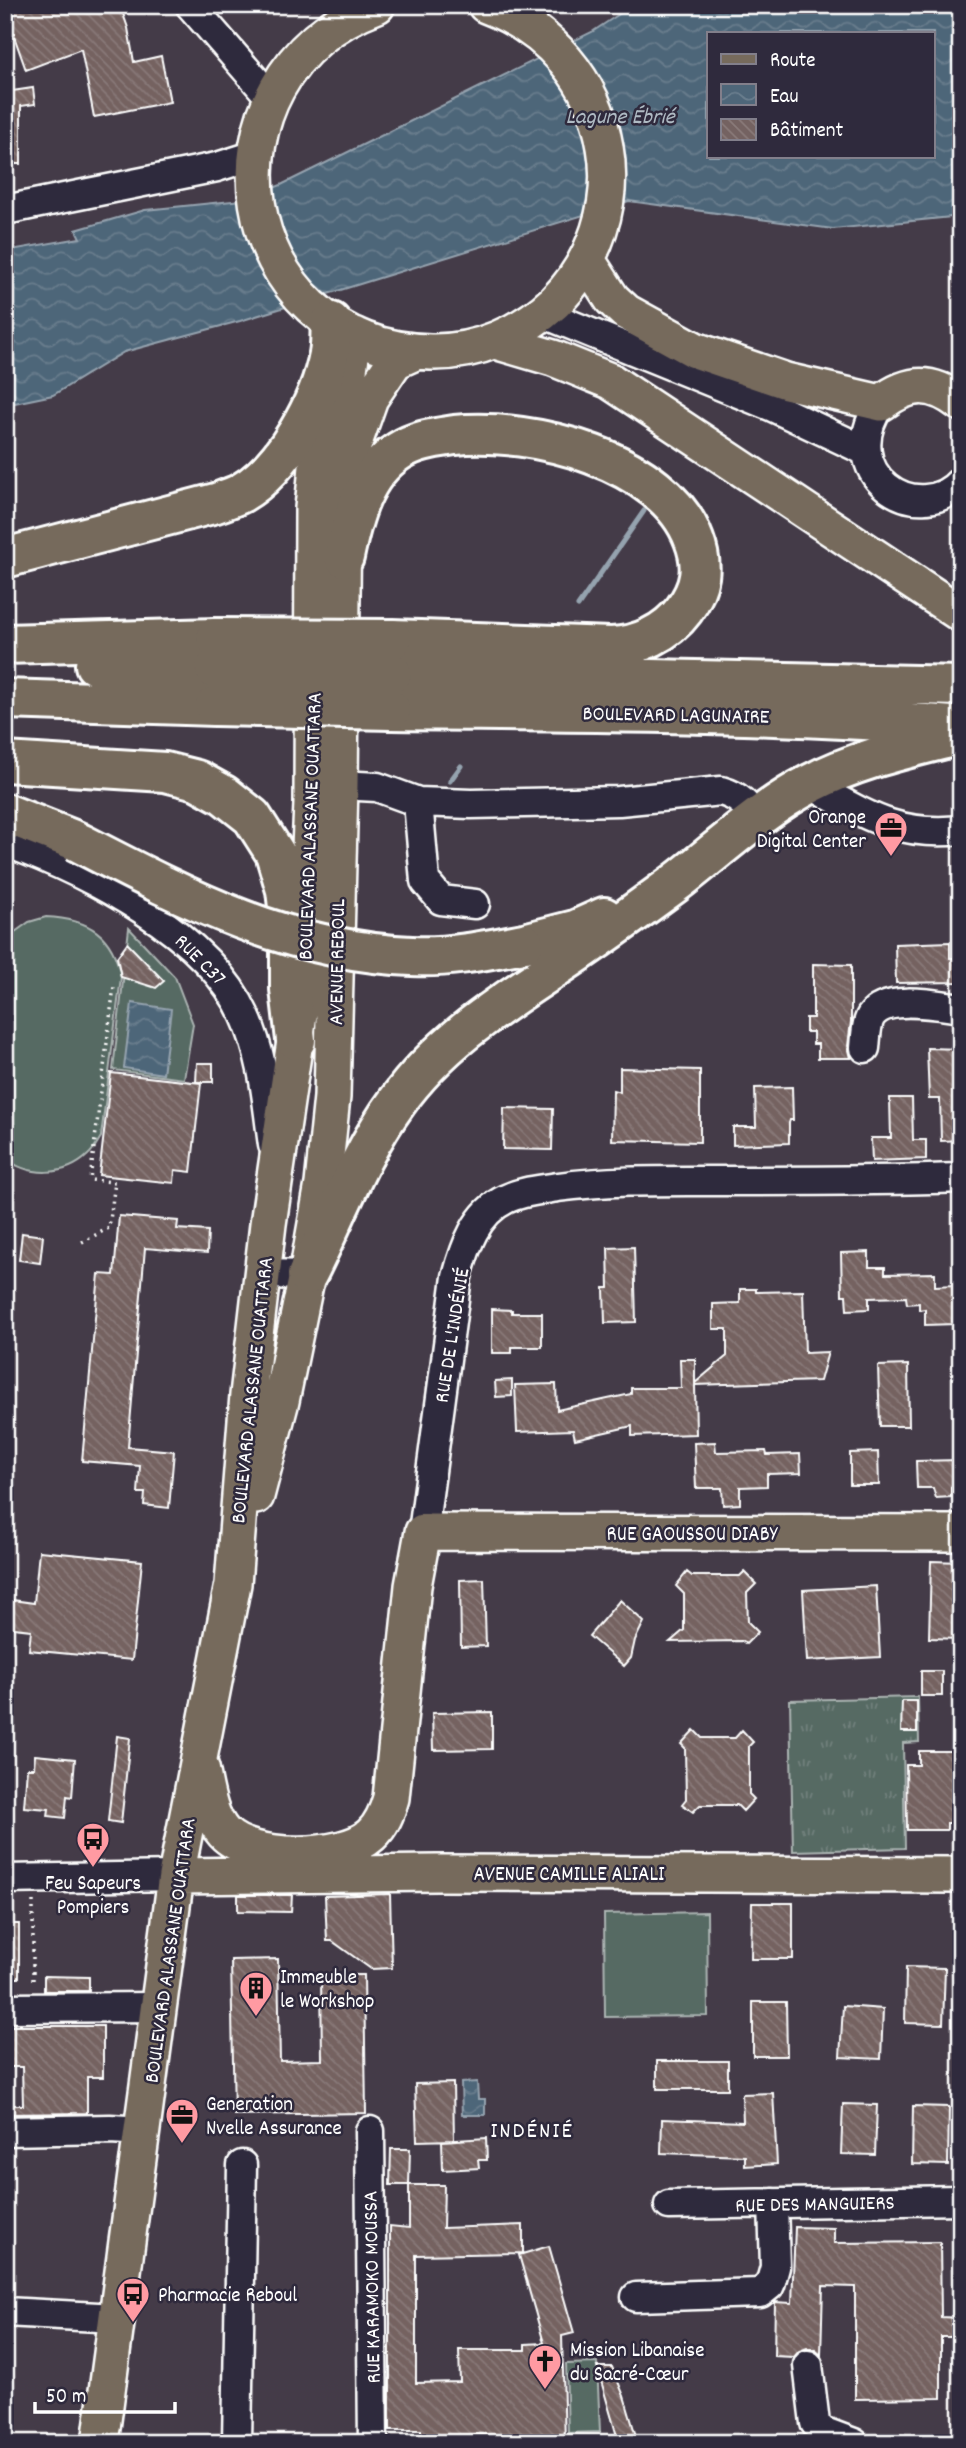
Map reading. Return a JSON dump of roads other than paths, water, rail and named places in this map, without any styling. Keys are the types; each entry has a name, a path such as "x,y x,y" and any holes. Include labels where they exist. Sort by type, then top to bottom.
{"highway":[{"path":"5,558 216,503 240,494 272,469 296,438 324,375 330,352 332,321"},
{"path":"5,661 215,671 391,674 630,646 667,628 682,612 699,583 701,566 688,522 640,477 580,450 543,439 505,434 430,438 398,451 385,462 359,500 344,556"},
{"path":"5,644 215,671 391,674"},
{"path":"5,699 215,671"},
{"name":"BOULEVARD LAGUNAIRE","path":"391,674 961,686"},
{"name":"BOULEVARD LAGUNAIRE","path":"391,674 646,712 961,727"},
{"path":"307,1275 370,1144 397,1101 438,1054 480,1018 676,883 756,819 809,784 888,753 961,735"},
{"path":"5,762 165,772 197,780 224,795 252,817 275,853 286,890 290,924 290,989 296,1040"},
{"path":"5,813 76,841 152,880 242,920 290,937 362,952 414,956 474,953 524,943 575,930 676,883"}],"main road":[{"path":"377,5 317,22 271,98 258,135 254,169 260,221 274,257 287,278 332,321 386,347 415,352 467,349 495,341 522,328 542,313 564,292 592,247 608,187 603,133 585,86 567,61 546,39 517,19 486,5"},
{"path":"592,247 612,299 626,312 695,350 786,381 881,402 896,392 913,387 931,387 948,393 961,403"},
{"name":"BOULEVARD ALASSANE OUATTARA","path":"100,2443 144,2131 176,1876 233,1584 248,1395 276,1169 304,980 312,804 314,494 323,438 349,369 332,321"},
{"path":"495,341 552,358 610,381 961,614"},
{"name":"AVENUE REBOUL","path":"233,1584 281,1401 307,1275 323,1184 332,1097 340,785 343,504 353,446 370,398 395,361 415,352"},
{"name":"RUE GAOUSSOU DIABY","path":"423,1532 961,1533"},
{"name":"RUE DE L'INDÉNIÉ","path":"370,1833 387,1812 393,1788 413,1586 423,1532"},
{"path":"199,1757 209,1807 217,1824 224,1833 244,1847 272,1853 312,1853 341,1849 370,1833 393,1841 404,1853 437,1873"},
{"name":"AVENUE CAMILLE ALIALI","path":"176,1876 437,1873 961,1875"}],"street":[{"path":"191,5 271,98"},
{"path":"5,210 217,167 254,169"},
{"path":"542,313 773,407 866,451"},
{"path":"881,402 870,418 866,434 870,467 880,481 894,492 909,498 943,494 961,481"},
{"path":"809,784 884,823 902,829 936,832 961,830"},
{"path":"340,785 377,787 418,802 620,802 721,791 734,794 745,802 756,819"},
{"path":"418,802 425,881 441,900 475,904"},
{"name":"RUE C37","path":"5,842 48,860 128,902 187,941 225,980 246,1016 262,1064 276,1169"},
{"path":"865,1048 870,1017 881,1008 895,1003 921,1003 961,1008"},
{"name":"RUE DE L'INDÉNIÉ","path":"423,1532 457,1277 466,1244 482,1218 505,1199 530,1191 576,1185 652,1181 961,1178"},
{"path":"263,1274 307,1275"},
{"path":"19,1879 176,1876"},
{"path":"19,2008 160,2007"},
{"path":"5,2131 144,2131"},
{"name":"RUE KARAMOKO MOUSSA","path":"370,2131 373,2443"},
{"path":"237,2443 242,2165"},
{"name":"RUE DES MANGUIERS","path":"669,2205 961,2200"},
{"path":"636,2298 760,2293 770,2285 775,2267 773,2203"},
{"path":"5,2312 117,2318"},
{"path":"808,2365 815,2423 822,2431 854,2443"}],"water":[{"name":"Lagune Ébrié","path":"633,5 961,5 961,216 833,229 629,201 240,321 124,352 53,395 5,405 5,251 80,238 76,230 145,210 242,200 281,185 592,32"},
{"path":"132,1003 171,1009 163,1074 124,1068"},
{"path":"477,2082 478,2099 485,2099 485,2115 462,2115 461,2083"}],"waterway":[{"path":"578,606 644,511"},
{"path":"450,781 461,766"}],"place":[{"name":"Orange Digital Center","path":"891,858"},
{"name":"Feu Sapeurs Pompiers","path":"93,1869"},
{"name":"Immeuble le Workshop","path":"256,2018"},
{"name":"Generation Nvelle Assurance","path":"182,2145"},
{"name":"Pharmacie Reboul","path":"133,2324"},
{"name":"Mission Libanaise du Sacré-Cœur","path":"545,2391"}],"district":[{"name":"INDÉNIÉ","path":"532,2129"}]}
